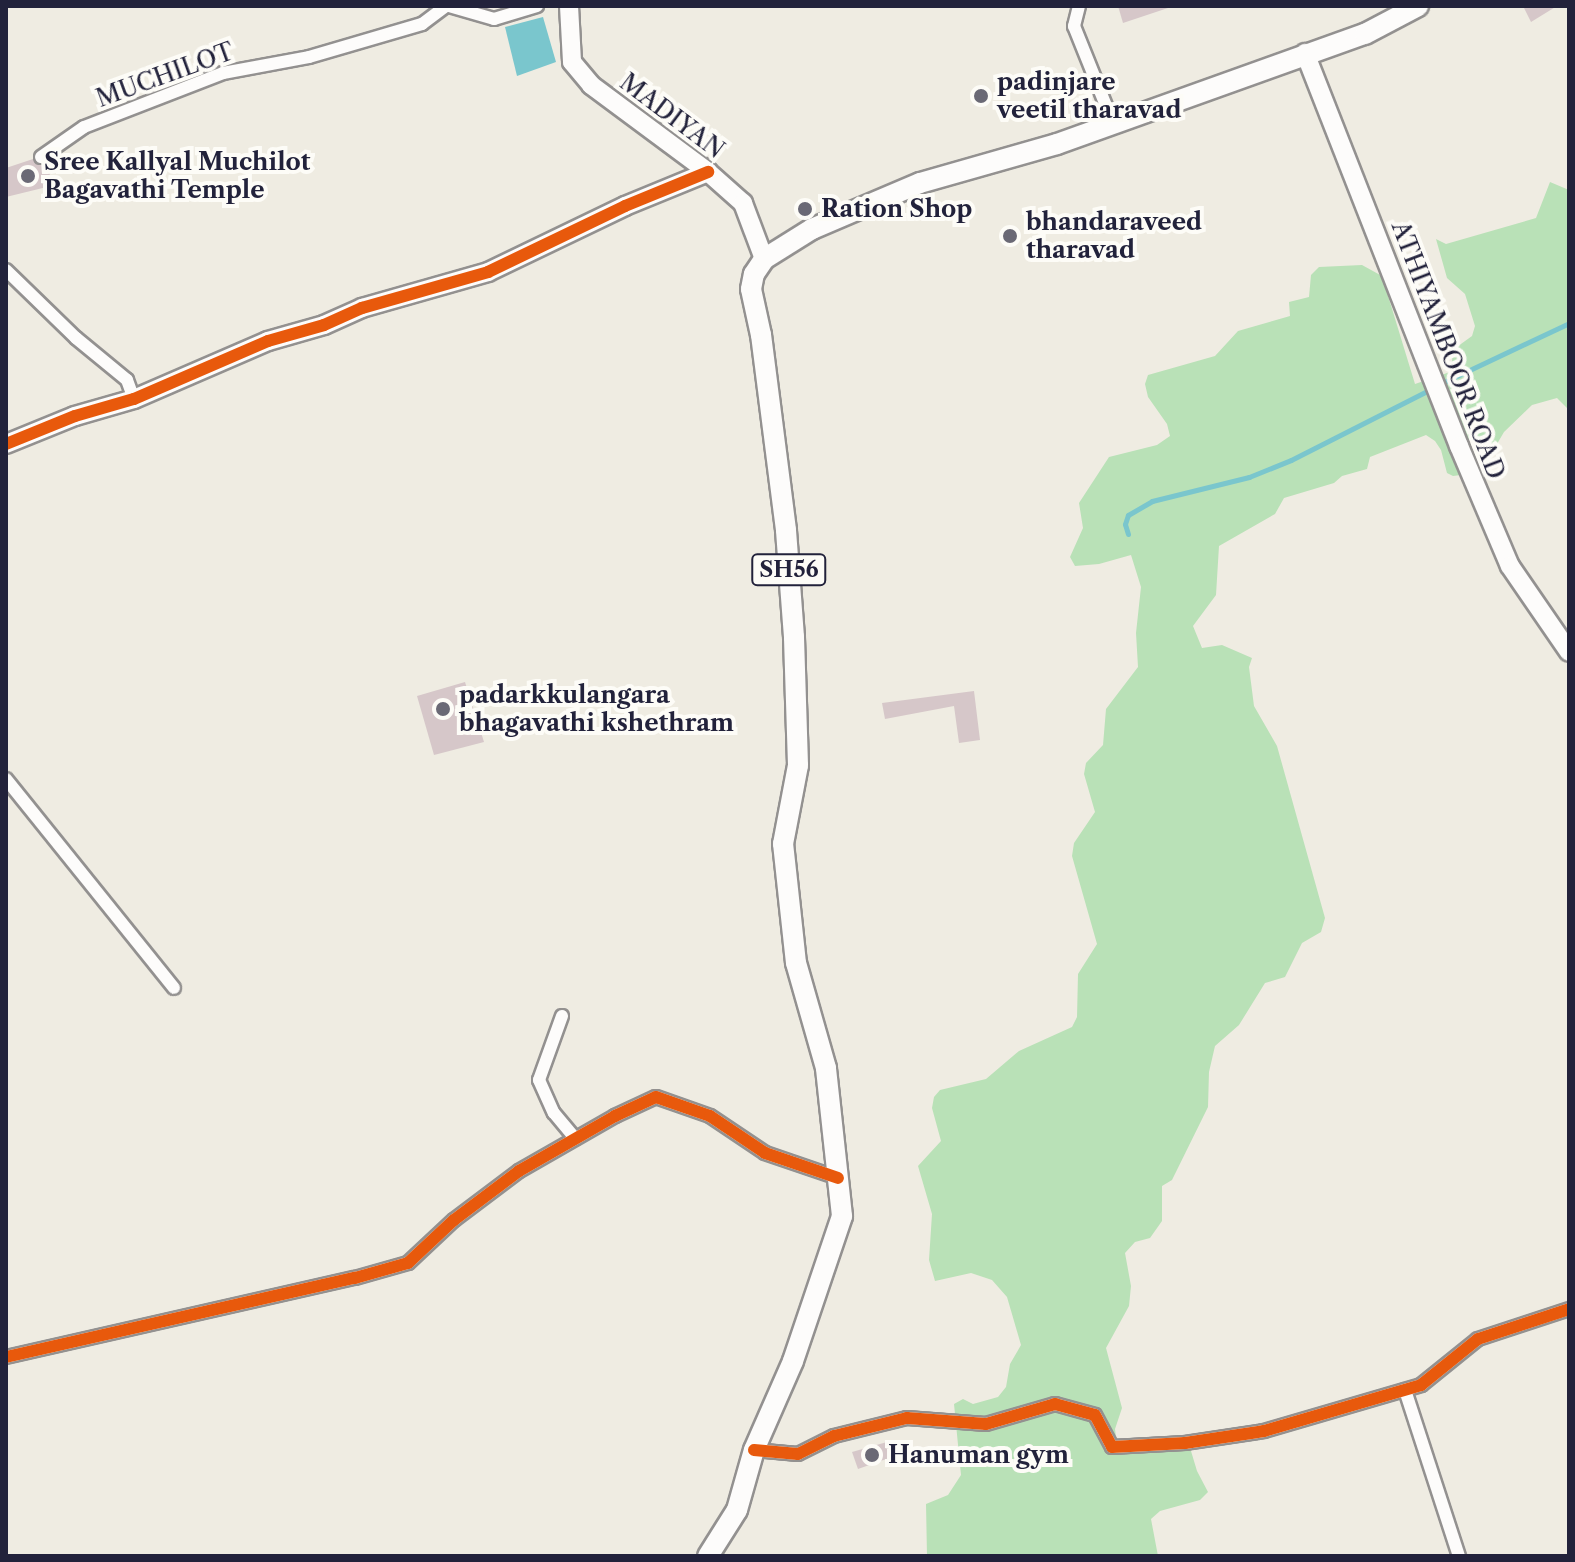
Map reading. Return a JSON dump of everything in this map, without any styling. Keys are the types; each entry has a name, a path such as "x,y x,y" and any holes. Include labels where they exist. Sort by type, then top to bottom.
{"main road":[{"path":"764,259 812,229 920,183 1057,144 1365,34 1418,6"},
{"name":"SH56","path":"708,1556 737,1510 754,1450 793,1361 842,1216 826,1068 796,963 783,844 798,765 794,637 785,515 761,335 751,289 754,274 764,259"}],"street":[{"path":"448,6 494,19 537,6"},
{"name":"MUCHILOT","path":"41,157 84,127 223,73 309,57 422,24 448,6"},
{"name":"MADIYAN","path":"569,6 572,62 591,85 708,172 743,203 764,259"},
{"path":"1079,6 1074,26 1113,123"},
{"name":"ATHIYAMBOOR ROAD","path":"1305,53 1441,402 1510,566 1569,652"},
{"path":"6,444 75,416 134,399 268,341 324,325 362,308 488,272 625,206 708,172"},
{"path":"6,270 76,338 127,380 134,399"},
{"path":"6,779 174,988"},
{"path":"562,1016 539,1080 554,1113 575,1138"},
{"path":"6,1357 340,1282 408,1263 454,1220 508,1179 575,1138 656,1097 710,1116 765,1153 838,1178"},
{"path":"754,1450 798,1454 834,1436 907,1418 986,1424 1055,1404 1095,1415 1112,1447 1149,1447 1264,1431 1421,1385 1478,1339 1569,1309"},
{"path":"1405,1390 1459,1556"}],"green space":[{"path":"1550,182 1569,190 1569,410 1557,398 1532,405 1504,432 1487,461 1469,431 1469,474 1453,476 1447,473 1441,450 1426,435 1370,457 1367,469 1284,498 1275,514 1219,546 1216,595 1193,626 1202,648 1222,645 1252,658 1249,667 1254,706 1277,746 1325,918 1321,932 1302,943 1285,977 1265,983 1239,1025 1215,1046 1209,1072 1208,1107 1172,1180 1162,1186 1162,1221 1150,1238 1135,1242 1125,1253 1131,1286 1129,1306 1106,1348 1122,1408 1115,1429 1117,1445 1124,1451 1179,1435 1188,1441 1197,1471 1208,1492 1200,1500 1160,1511 1151,1519 1158,1556 927,1556 926,1504 948,1495 961,1475 954,1404 963,1399 973,1404 998,1397 1006,1387 1010,1364 1021,1345 1007,1297 992,1280 971,1273 935,1281 929,1260 932,1214 918,1166 941,1141 932,1108 934,1097 940,1090 986,1079 1019,1051 1072,1027 1077,1017 1078,974 1097,944 1072,856 1074,843 1095,812 1084,774 1086,763 1103,745 1106,709 1138,667 1136,633 1141,587 1131,555 1099,564 1075,566 1070,557 1083,528 1079,503 1109,457 1157,445 1170,436 1167,424 1148,397 1145,384 1148,375 1215,356 1238,331 1290,316 1289,302 1309,297 1311,275 1319,267 1362,265 1382,276 1415,384 1450,372 1454,349 1472,336 1475,326 1465,294 1447,278 1436,239 1446,244 1536,218"}],"water":[{"path":"543,17 556,62 517,76 505,27"}],"building":[{"path":"1118,6 1167,6 1168,8 1123,23"},
{"path":"1523,6 1557,6 1531,22"},
{"name":"Sree Kallyal Muchilot Bagavathi Temple","path":"33,159 38,165 45,165 55,185 6,197 6,168"},
{"path":"465,682 484,742 434,755 417,696"},
{"path":"974,691 980,740 959,743 954,706 885,719 882,703"},
{"name":"Hanuman gym","path":"887,1442 892,1457 858,1469 852,1452"}],"waterway":[{"path":"1440,384 1569,323"},
{"path":"1128,534 1125,524 1128,515 1152,501 1249,477 1291,460 1431,389"}],"cycle path":[{"path":"6,444 75,416 134,399 268,341 324,325 362,308 488,272 625,206 708,172"},
{"path":"6,1357 355,1278 408,1263 454,1220 519,1171 615,1116 656,1097 710,1116 765,1153 838,1178"},
{"path":"754,1450 798,1454 834,1436 907,1418 986,1424 1055,1404 1095,1415 1112,1447 1185,1443 1264,1431 1421,1385 1478,1339 1569,1309"}],"place":[{"name":"padinjare veetil tharavad","path":"981,96"},
{"name":"Sree Kallyal Muchilot Bagavathi Temple","path":"28,176"},
{"name":"Ration Shop","path":"805,209"},
{"name":"bhandaraveed tharavad","path":"1010,236"},
{"name":"padarkkulangara bhagavathi kshethram","path":"443,709"},
{"name":"Hanuman gym","path":"872,1455"}]}
